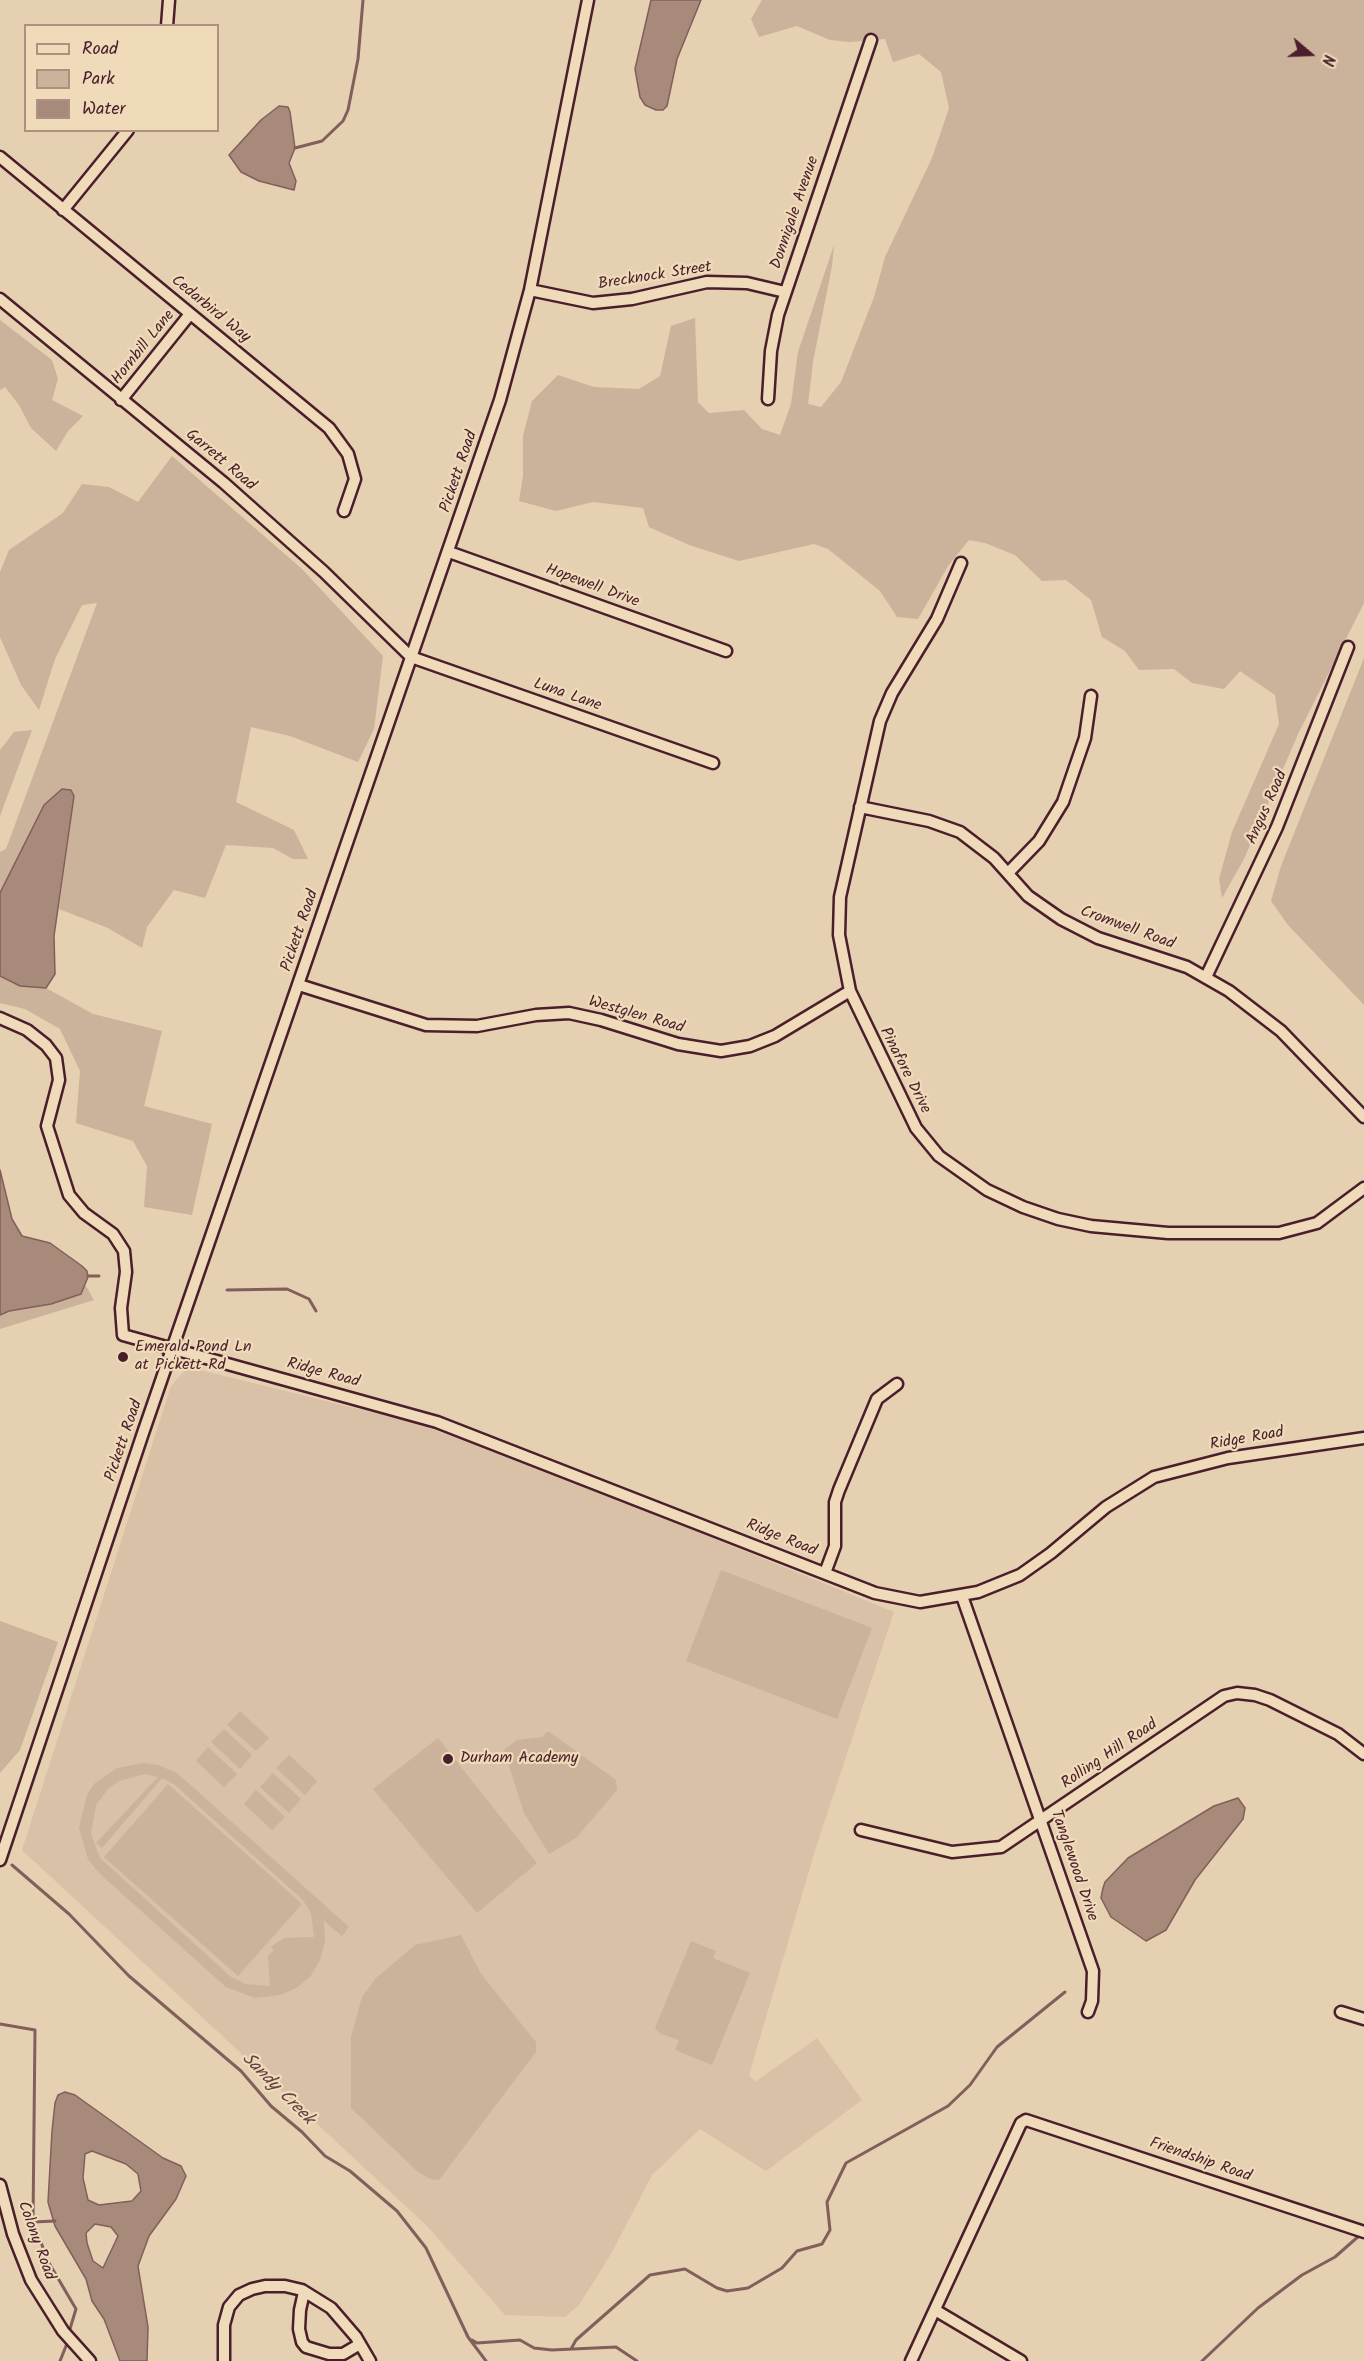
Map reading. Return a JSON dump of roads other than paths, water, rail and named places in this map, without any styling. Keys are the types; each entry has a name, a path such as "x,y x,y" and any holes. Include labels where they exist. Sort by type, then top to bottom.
{"street":[{"path":"167,24 170,0"},
{"name":"Pickett Road","path":"0,1860 172,1350 500,400 530,290 588,0"},
{"name":"Donnigale Avenue","path":"768,399 773,335 785,292 871,40"},
{"path":"63,210 126,132"},
{"name":"Cedarbird Way","path":"0,157 329,428 348,454 355,479 344,512"},
{"name":"Brecknock Street","path":"530,290 593,303 632,299 706,282 747,283 785,292"},
{"name":"Garrett Road","path":"0,299 224,483 324,573 411,657"},
{"name":"Hornbill Lane","path":"121,400 190,314"},
{"name":"Hopewell Drive","path":"448,552 726,651"},
{"name":"Pinafore Drive","path":"961,563 937,619 886,705 874,741 843,878 839,913 843,964 850,991 916,1128 939,1156 956,1170 1023,1207 1074,1223 1121,1230 1205,1234 1278,1233 1317,1223 1364,1188"},
{"name":"Angus Road","path":"1206,977 1277,827 1348,647"},
{"name":"Luna Lane","path":"411,657 713,763"},
{"path":"1008,873 1039,841 1063,802 1085,738 1091,696"},
{"name":"Cromwell Road","path":"860,807 929,821 960,832 1008,873 1040,906 1078,930 1178,963 1229,991 1281,1031 1364,1117"},
{"name":"Westglen Road","path":"299,984 426,1025 477,1026 536,1015 569,1013 601,1020 684,1046 721,1052 737,1050 775,1036 850,991"},
{"name":"Ridge Road","path":"0,1018 27,1030 46,1045 57,1058 59,1080 47,1126 69,1195 84,1213 113,1234 124,1251 126,1272 121,1308 123,1335 383,1406 466,1432 875,1593 907,1600 932,1601 962,1596 1020,1575 1051,1553 1106,1507 1154,1477 1228,1458 1364,1438"},
{"path":"825,1572 836,1546 835,1502 839,1490 877,1399 897,1383"},
{"name":"Tanglewood Drive","path":"962,1596 1093,1971 1092,2001 1088,2012"},
{"name":"Rolling Hill Road","path":"861,1830 952,1852 1000,1847 1041,1822 1224,1696 1237,1693 1270,1700 1338,1734 1364,1754"},
{"path":"1341,2012 1364,2019"},
{"name":"Friendship Road","path":"935,2310 1021,2123 1026,2120 1364,2232"},
{"name":"Colony Road","path":"0,2185 14,2234 31,2280 63,2331 90,2361"},
{"path":"224,2361 224,2325 229,2307 239,2295 265,2286 285,2286 304,2292 331,2308 360,2344 370,2361"},
{"path":"304,2292 299,2329 302,2342 306,2347 329,2354 343,2354 360,2344"},
{"path":"911,2361 935,2310 1022,2361"}],"water":[{"path":"651,0 701,0 677,59 667,106 663,110 656,110 645,105 640,97 635,69"},
{"path":"279,106 288,107 290,112 295,148 289,163 296,181 294,190 259,181 241,172 229,155 261,120"},
{"path":"62,789 71,790 74,796 54,936 55,974 46,988 20,986 0,976 0,893 44,805"},
{"path":"0,1170 12,1219 22,1236 50,1243 82,1266 87,1271 88,1277 81,1294 51,1304 9,1311 0,1315"},
{"path":"1238,1798 1245,1808 1243,1819 1195,1880 1166,1930 1146,1941 1111,1917 1101,1898 1103,1888 1105,1882 1128,1858 1214,1806"},
{"path":"65,2092 75,2095 163,2158 181,2166 186,2176 176,2199 149,2236 138,2266 148,2327 147,2361 120,2361 104,2319 92,2301 86,2279 55,2226 48,2202 52,2131 58,2095","holes":["92,2151 126,2164 138,2174 141,2191 132,2201 99,2205 88,2200 83,2178 85,2154","95,2224 111,2227 118,2236 103,2268 93,2261 87,2243 86,2233"]}],"waterway":[{"path":"295,148 322,141 343,121 348,110 358,59 363,0"},
{"path":"88,1276 99,1276"},
{"path":"227,1290 287,1289 309,1299 316,1311"},
{"name":"Sandy Creek","path":"12,1865 69,1914 129,1976 241,2071 271,2106 302,2132 325,2156 350,2171 397,2211 426,2248 468,2337 486,2361"},
{"path":"571,2349 576,2340 650,2275 685,2269 717,2288 727,2291 748,2288 782,2268 797,2251 822,2244 830,2230 827,2202 846,2163 948,2106 970,2085 997,2047 1065,1992"},
{"path":"0,2024 35,2030 33,2222 49,2263 76,2309 69,2332"},
{"path":"33,2222 55,2221"},
{"path":"1202,2361 1258,2308 1302,2275 1335,2257 1360,2235"},
{"path":"472,2340 477,2343 520,2340 534,2348 552,2350 616,2347 637,2361"},
{"path":"60,2361 68,2341"}],"place":[{"name":"Emerald Pond Ln at Pickett Rd","path":"123,1357"},
{"name":"Durham Academy","path":"448,1759"}]}
